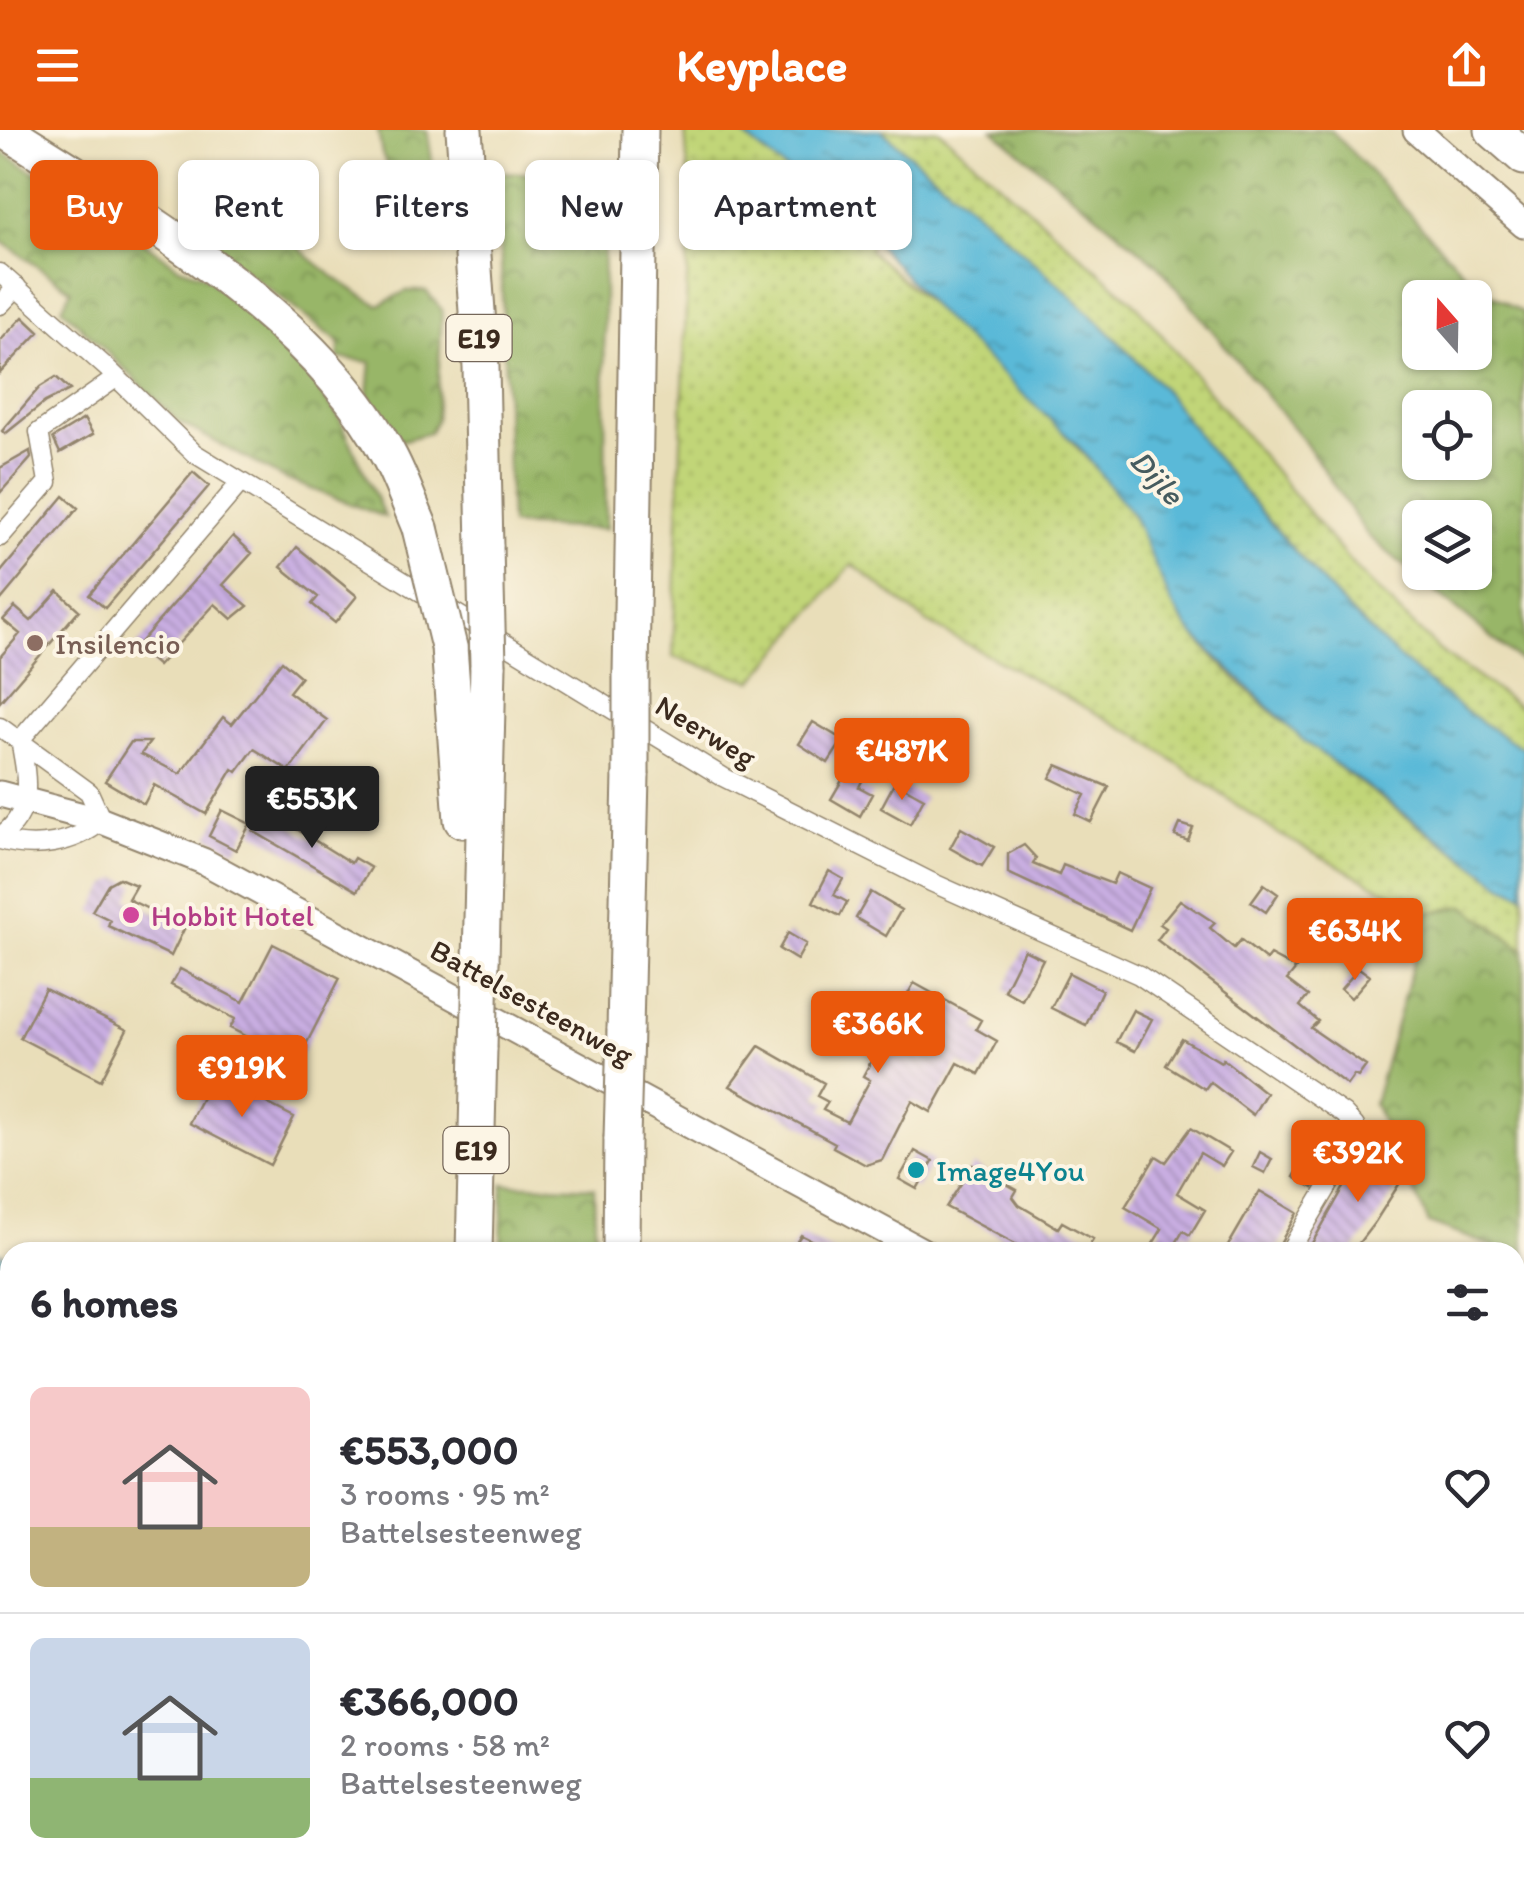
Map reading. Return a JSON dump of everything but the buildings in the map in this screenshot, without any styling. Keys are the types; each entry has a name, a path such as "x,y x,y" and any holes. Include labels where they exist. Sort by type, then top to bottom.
{"highway":[{"path":"5,130 234,286 342,388 389,456 420,528 449,647 461,776 463,861 483,911"},
{"name":"E19","path":"464,130 480,366 488,665 474,1242"},
{"path":"1493,130 1524,157"},
{"path":"621,1242 638,206 649,141"}],"main road":[{"path":"1416,130 1524,225"},
{"name":"Battelsesteenweg","path":"0,794 102,821 203,861 906,1242"}],"street":[{"name":"Neerweg","path":"0,274 194,453 723,777 930,882 1139,975 1344,1114 1355,1126 1352,1146 1295,1242"},
{"path":"0,305 17,287"},
{"path":"0,537 48,482 39,432 116,378"},
{"path":"0,838 21,818 26,801 20,740 241,482"},
{"path":"0,727 89,792 102,821 88,834 62,843 0,838"}],"green space":[{"path":"378,130 427,130 432,160 385,160"},
{"path":"685,130 737,130 774,160 687,160"},
{"path":"881,130 939,130 1137,305 1360,574 1440,651 1524,710 1524,749 1477,719 1391,651 1278,532 1129,352 1025,254"},
{"path":"993,130 1331,130 1471,280 1402,280 1402,370 1492,370 1492,294 1524,313 1524,664 1434,590 1492,590 1492,500 1402,500 1402,564 1368,536 1304,441 1157,264"},
{"path":"0,151 30,169 30,250 155,250 179,267 204,275 239,304 308,376 338,415 385,517 283,478 179,422 62,308 71,290 0,240"},
{"path":"505,172 525,173 525,250 604,250 606,529 510,525 501,250 505,250"},
{"path":"219,250 302,250 379,305 406,291 426,291 442,310 436,420 429,433 400,441 368,396 371,362 338,358 340,343"},
{"path":"688,250 869,250 1006,374 1102,475 1139,526 1182,619 1226,669 1340,768 1503,885 1524,895 1524,950 1465,906 1427,913 1277,833 1137,735 928,623 852,564 753,681 673,657"},
{"path":"1465,906 1524,950 1524,1242 1481,1242 1429,1223 1374,1104 1427,913"},
{"path":"503,1184 594,1188 596,1242 501,1242"}],"water":[{"name":"Dijle","path":"737,130 881,130 1095,318 1161,387 1278,532 1352,613 1432,686 1524,749 1524,895 1503,885 1304,741 1191,632 1172,604 1133,515 1079,447 936,311 883,250 912,250 912,160 774,160"}],"place":[{"name":"Insilencio","path":"35,643"},
{"name":"Hobbit Hotel","path":"131,915"},
{"name":"Image4You","path":"916,1170"}]}
